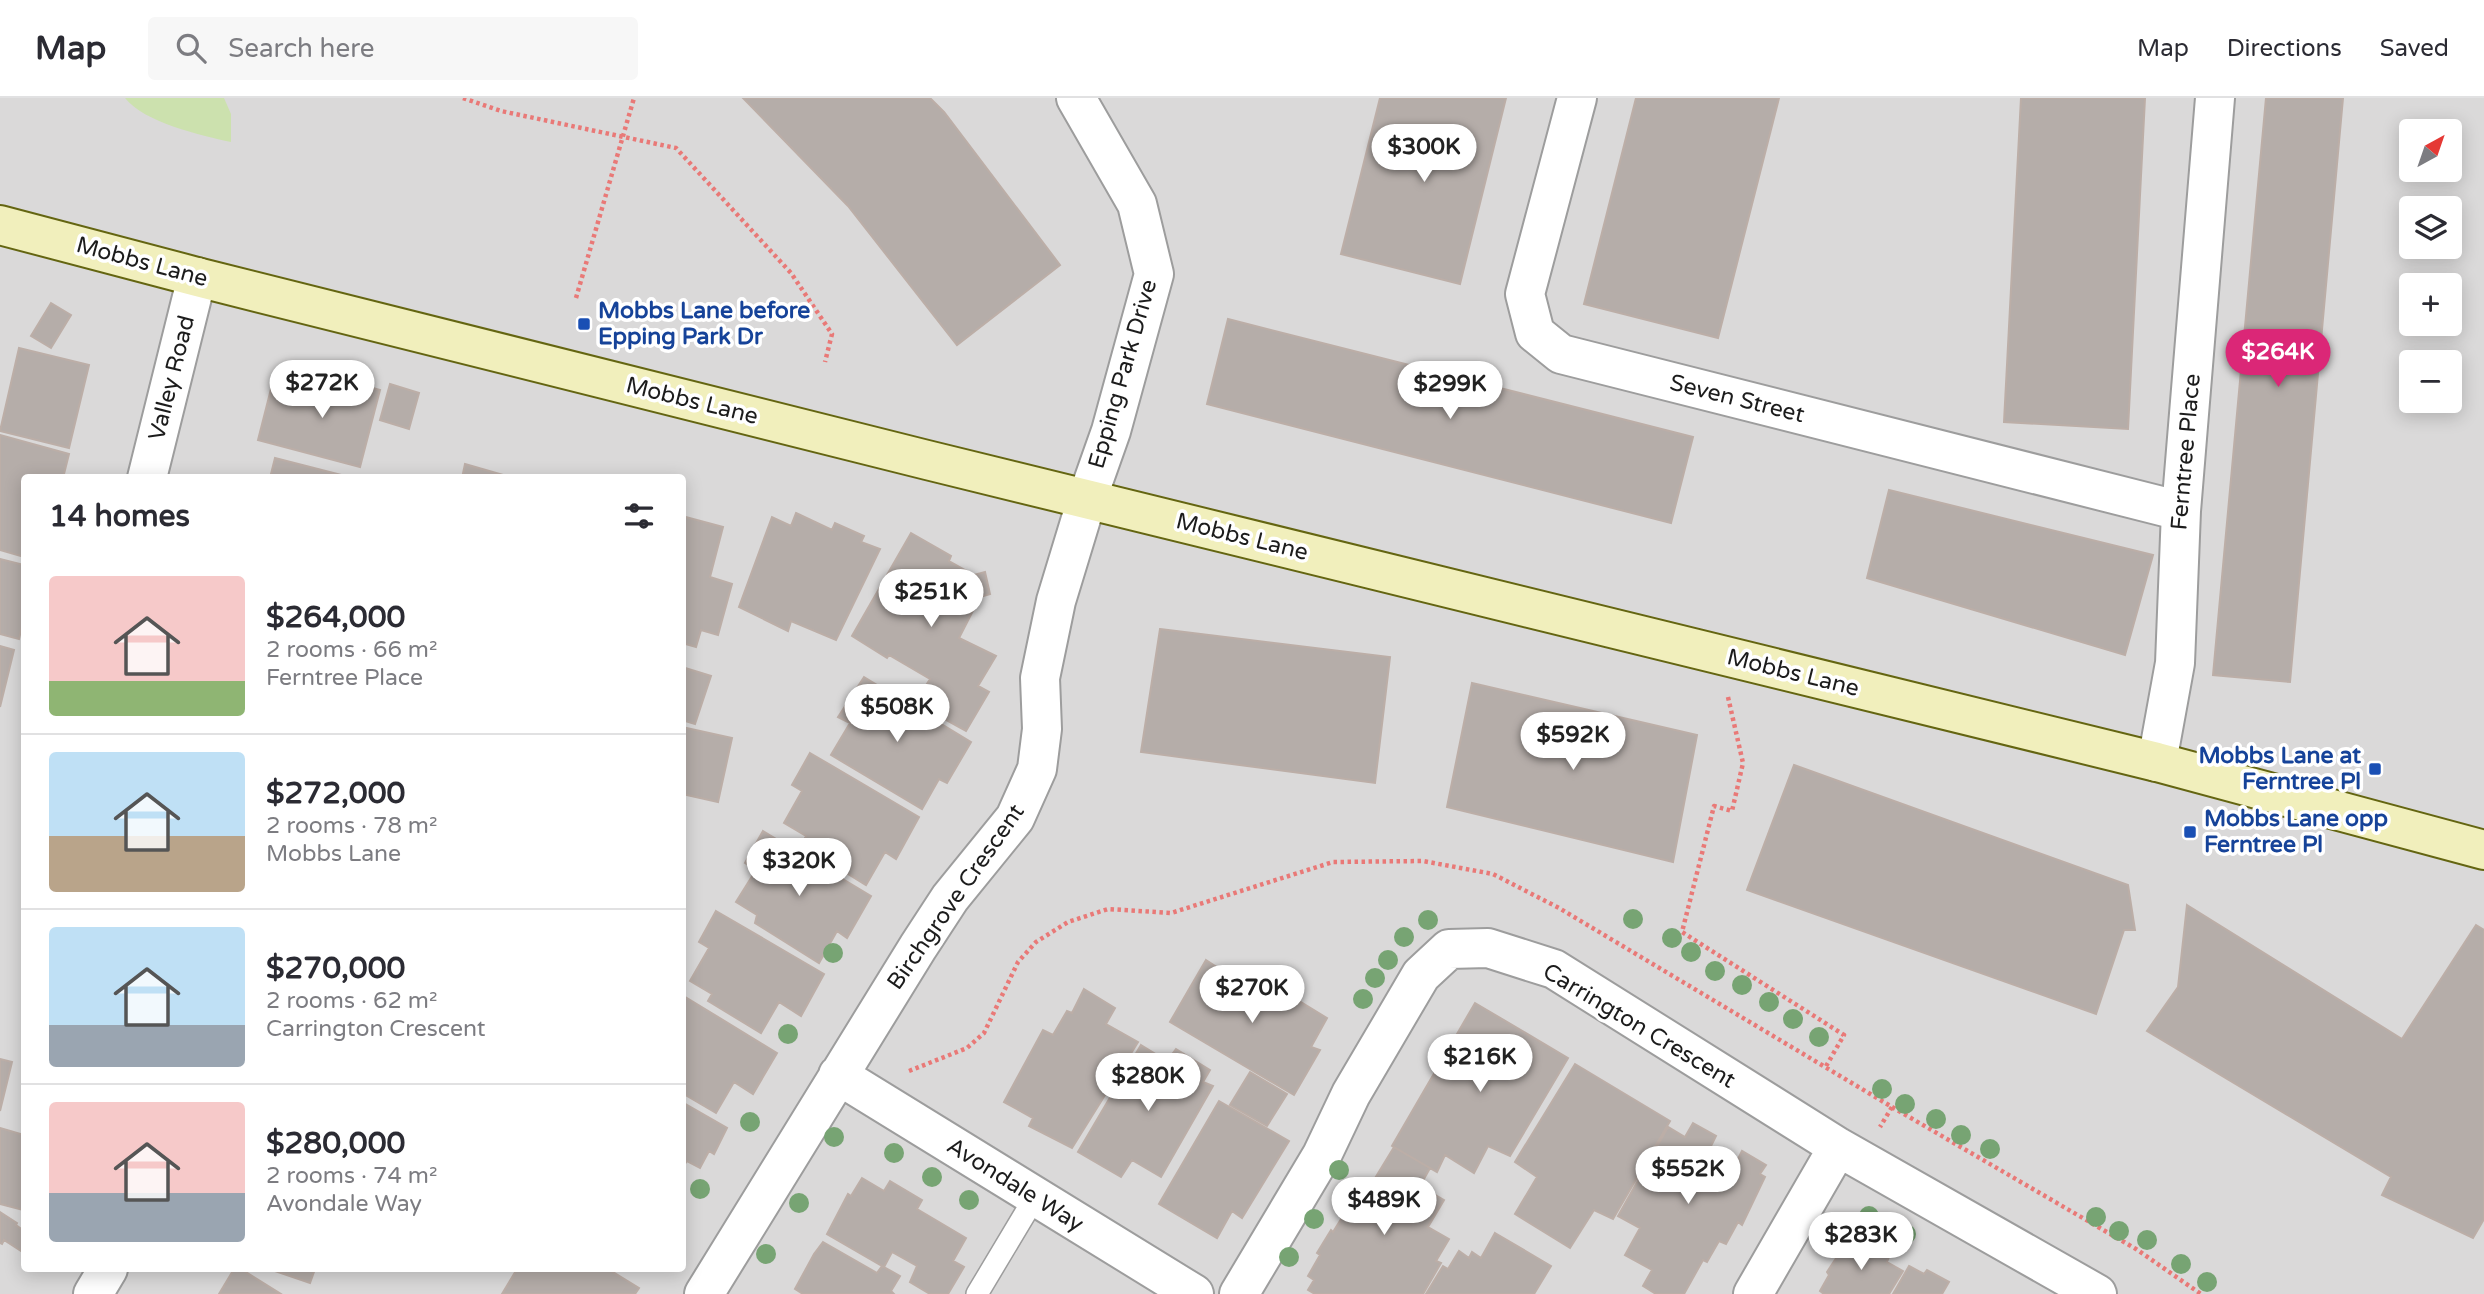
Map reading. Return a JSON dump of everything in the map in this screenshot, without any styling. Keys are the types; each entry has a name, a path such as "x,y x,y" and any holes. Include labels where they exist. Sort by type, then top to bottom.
{"street":[{"name":"Epping Park Drive","path":"1076,98 1137,204 1154,274 1111,431 1087,499"},
{"name":"Seven Street","path":"1577,98 1525,294 1535,333 1561,354 2181,511"},
{"name":"Ferntree Place","path":"2157,762 2175,663 2181,511 2215,98"},
{"name":"Mobbs Lane","path":"0,225 197,277 1087,499 2157,762 2484,850"},
{"name":"Valley Road","path":"148,474 197,277"},
{"name":"Birchgrove Crescent","path":"704,1294 838,1074 950,898 1015,818 1037,769 1042,729 1040,678 1056,601 1087,499"},
{"name":"Carrington Crescent","path":"1239,1294 1322,1155 1352,1094 1421,975 1449,950 1488,948 1554,969 1838,1147 2097,1294"},
{"name":"Avondale Way","path":"838,1074 1194,1294"},
{"path":"1753,1294 1838,1147"},
{"path":"93,1294 106,1272"}],"lane":[{"path":"977,1294 1035,1197"}],"path":[{"path":"463,98 501,111 676,148 791,273 832,334 825,362"},
{"path":"576,298 634,98"},
{"path":"1727,696 1743,763 1732,811 1714,807 1682,932 1843,1035 1825,1068"},
{"path":"1892,1107 2136,1249 2201,1294"}],"shaded area":[{"path":"0,98 2484,98 2484,1294 0,1294"}],"green space":[{"path":"125,98 224,98 231,114 231,142 189,132 159,121 134,107"}],"building":[{"path":"743,98 930,98 944,112 1060,265 957,345 848,206"},
{"path":"1380,98 1506,98 1460,284 1341,254"},
{"path":"1636,98 1779,98 1718,338 1584,304"},
{"path":"2021,98 2145,98 2128,429 2004,422"},
{"path":"2266,98 2343,98 2290,682 2213,675"},
{"path":"51,303 71,315 51,348 31,336"},
{"path":"1228,319 1693,437 1671,523 1207,404"},
{"path":"19,348 89,365 69,448 0,431"},
{"path":"326,375 380,390 360,467 258,440 272,385 320,398"},
{"path":"390,384 419,393 409,429 380,420"},
{"path":"0,435 69,454 64,474 21,474 21,556 0,550"},
{"path":"275,458 337,474 271,474"},
{"path":"465,464 500,474 463,474"},
{"path":"1889,490 2153,555 2125,655 1867,578"},
{"path":"796,513 832,530 835,523 864,536 861,542 880,549 836,640 791,621 788,631 739,607 772,517 791,526"},
{"path":"686,517 723,527 710,577 732,584 718,635 701,630 696,647 686,644"},
{"path":"911,533 951,556 949,561 974,575 985,572 990,594 980,597 959,638 996,656 978,686 989,692 966,731 915,703 930,679 889,655 887,658 852,636"},
{"path":"0,559 21,564 21,631 19,639 0,634"},
{"path":"1160,629 1390,657 1375,783 1141,752"},
{"path":"0,646 14,650 0,707"},
{"path":"686,668 711,676 695,724 686,721"},
{"path":"864,677 971,742 947,783 939,779 922,809 831,755 850,723 838,717"},
{"path":"1472,683 1697,735 1673,862 1447,807"},
{"path":"686,728 732,738 718,802 686,795"},
{"path":"810,753 919,817 896,859 885,852 866,885 801,845 806,836 784,823 802,791 792,785"},
{"path":"1794,765 2128,885 2135,930 2124,930 2096,1014 1747,890"},
{"path":"763,831 871,896 847,938 837,931 819,963 755,923 757,915 736,902 756,870 745,863"},
{"path":"2187,905 2402,1039 2476,925 2484,930 2484,1219 2473,1238 2382,1195 2391,1177 2147,1031 2178,987"},
{"path":"716,911 824,974 801,1016 779,1002 761,1033 708,1001 712,994 690,981 709,948 699,942"},
{"path":"1206,960 1229,975 1235,969 1255,984 1260,977 1327,1018 1311,1047 1320,1050 1294,1095 1170,1022"},
{"path":"1084,989 1115,1008 1106,1024 1138,1042 1072,1148 1029,1126 1033,1118 1004,1102 1043,1030 1053,1035 1067,1011 1072,1013"},
{"path":"686,997 777,1053 753,1094 734,1082 716,1113 686,1095"},
{"path":"1475,1003 1568,1058 1510,1156 1488,1146 1474,1173 1445,1155 1437,1172 1392,1146"},
{"path":"1141,1045 1167,1061 1176,1049 1210,1070 1203,1082 1213,1086 1161,1177 1132,1160 1121,1177 1078,1152"},
{"path":"0,1059 12,1062 0,1111"},
{"path":"1575,1064 1670,1121 1613,1219 1594,1210 1570,1248 1515,1214 1537,1177 1515,1162"},
{"path":"1250,1072 1287,1094 1267,1126 1230,1105"},
{"path":"1219,1101 1289,1141 1242,1218 1232,1211 1217,1238 1159,1204"},
{"path":"686,1104 727,1128 714,1154 709,1151 700,1168 687,1161"},
{"path":"1693,1123 1716,1136 1711,1146 1737,1161 1742,1151 1766,1165 1760,1174 1765,1177 1742,1225 1738,1222 1726,1244 1719,1241 1707,1262 1703,1260 1684,1294 1656,1294 1643,1286 1652,1270 1625,1255 1640,1228 1618,1216 1668,1127 1685,1137"},
{"path":"0,1128 21,1134 21,1209 0,1204"},
{"path":"1394,1147 1430,1168 1420,1186 1444,1200 1428,1227 1449,1239 1436,1261 1441,1263 1423,1294 1315,1294 1308,1290 1314,1280 1308,1276 1320,1255 1317,1253 1348,1208 1355,1211"},
{"path":"862,1178 884,1191 890,1181 922,1200 917,1209 966,1238 953,1261 964,1267 948,1294 930,1294 910,1282 917,1266 892,1252 884,1267 827,1234 848,1194 851,1196"},
{"path":"0,1212 21,1229 21,1251 4,1240 0,1243"},
{"path":"1495,1233 1551,1266 1534,1294 1426,1294 1443,1266 1448,1269 1459,1251 1469,1258 1472,1252 1481,1258"},
{"path":"1848,1240 1866,1250 1870,1246 1889,1257 1887,1262 1903,1271 1889,1294 1824,1294 1820,1291 1829,1275 1827,1272"},
{"path":"823,1242 877,1273 882,1266 900,1276 891,1291 894,1294 803,1294 795,1289"},
{"path":"1909,1266 1924,1274 1927,1270 1949,1282 1942,1294 1893,1294"},
{"path":"232,1272 246,1272 281,1294 219,1294"},
{"path":"278,1272 314,1272 310,1283"},
{"path":"515,1272 613,1272 639,1288 635,1294 502,1294"}],"place":[{"name":"Mobbs Lane before Epping Park Dr","path":"584,324"},
{"name":"Mobbs Lane at Ferntree Pl","path":"2375,769"},
{"name":"Mobbs Lane opp Ferntree Pl","path":"2190,832"}]}
